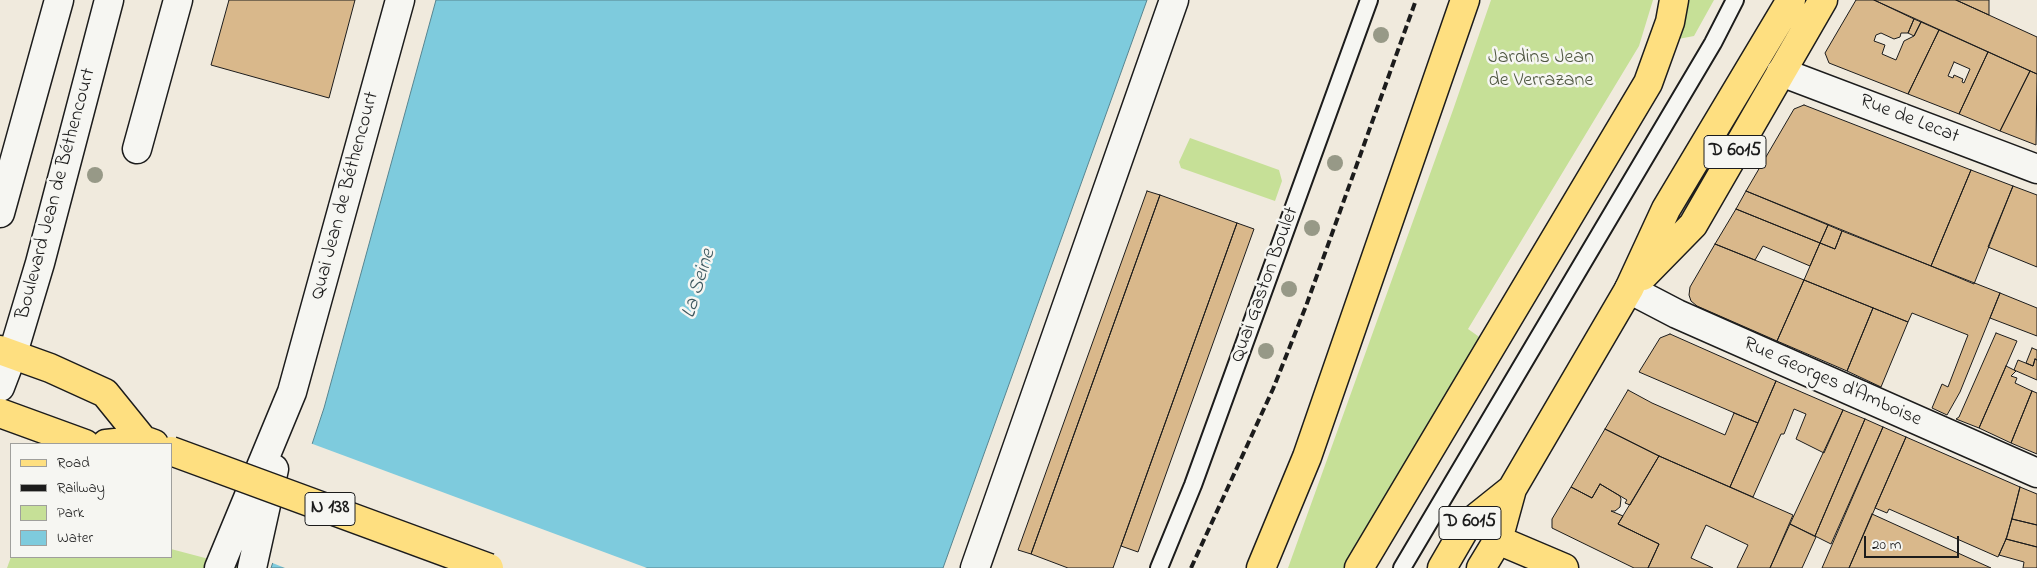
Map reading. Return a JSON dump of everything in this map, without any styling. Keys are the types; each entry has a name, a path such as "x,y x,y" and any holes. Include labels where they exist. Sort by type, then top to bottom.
{"main road":[{"path":"1261,568 1307,457 1465,0"},
{"path":"1358,568 1648,83 1670,22 1674,0"},
{"name":"D 6015","path":"1481,568 1498,540 1512,489 1629,289 1666,209 1791,0"},
{"name":"D 6015","path":"1629,289 1693,225 1823,0"},
{"path":"7,352 105,393 148,442"},
{"path":"0,413 82,443"},
{"path":"127,443 148,442"},
{"name":"N 138","path":"172,451 489,568"},
{"name":"D 6015","path":"1442,568 1467,525 1512,489"},
{"path":"1498,540 1564,568"}],"street":[{"path":"0,213 59,0"},
{"name":"Boulevard Jean de Béthencourt","path":"0,387 7,352 40,263 109,0"},
{"path":"137,149 178,0"},
{"name":"Quai Jean de Béthencourt","path":"252,568 292,392 400,0"},
{"path":"975,568 1174,0"},
{"name":"Rue de Lecat","path":"1781,72 2037,169"},
{"name":"Rue Georges d'Amboise","path":"1629,289 1677,314 2037,473"},
{"name":"Quai Jean de Béthencourt","path":"219,568 292,392"}],"lane":[{"name":"Quai Gaston Boulet","path":"1159,568 1193,485 1369,0"},
{"path":"1402,568 1712,43 1735,0"}],"green space":[{"name":"Jardins Jean de Verrazane","path":"1491,0 1653,0 1639,46 1468,329 1485,341 1368,568 1288,568 1453,110"},
{"path":"1688,0 1714,0 1694,36 1678,39"},
{"path":"1190,138 1279,170 1282,181 1275,201 1181,168 1179,162"},
{"path":"172,549 243,568 7,568 11,558 172,558"}],"water":[{"name":"La Seine","path":"436,0 1147,0 943,568 271,568 324,408"}],"pier":[{"path":"310,443 647,568 285,568 270,562"}],"building":[{"path":"229,0 355,0 329,98 211,65"},
{"path":"1856,0 1874,0 1914,19 1908,33 1901,33 1900,37 1894,39 1881,33 1876,35 1874,41 1885,45 1882,54 1896,60 1904,41 1914,36 1921,22 1939,30 1908,94 1829,63 1825,53"},
{"path":"1874,0 1956,0 2037,37 2037,74"},
{"path":"1956,0 1989,0 1989,15"},
{"path":"1914,19 1921,22 1914,36 1908,33"},
{"path":"1939,30 1988,52 1959,114 1908,94","holes":["1954,62 1970,69 1964,83 1962,82 1963,79 1954,75 1953,78 1948,76"]},
{"path":"1988,52 2030,71 2000,131 1959,114"},
{"path":"2030,71 2037,74 2036,145 2000,131"},
{"path":"1804,105 1971,170 1931,266 1746,191 1794,109"},
{"path":"1971,170 2013,186 1974,284 1931,266"},
{"path":"2013,186 2037,195 2037,267 1988,247"},
{"path":"1147,191 1160,195 1031,554 1018,550"},
{"path":"1746,191 1828,225 1820,243 1736,209"},
{"path":"1160,195 1237,223 1113,568 1068,568 1031,554"},
{"path":"1736,209 1820,243 1810,266 1763,246 1755,260 1715,244"},
{"path":"1237,223 1254,229 1138,552 1121,546"},
{"path":"1828,225 1842,231 1835,249 1820,243"},
{"path":"1842,231 2000,293 1960,392 1947,415 1932,408 1942,384 1948,387 1968,335 1912,313 1908,322 1804,280 1820,243 1835,249"},
{"path":"1715,244 1804,280 1777,341 1697,306 1691,301 1689,295 1690,287"},
{"path":"1804,280 1873,308 1847,371 1777,341"},
{"path":"2000,293 2037,308 2037,336 1990,318"},
{"path":"1873,308 1908,322 1881,387 1847,371"},
{"path":"1996,333 2017,341 1979,428 1956,419 1959,417"},
{"path":"1670,334 1776,381 1758,423 1639,372 1660,338"},
{"path":"2032,348 2037,350 2037,360 2035,359 2033,366 2026,363"},
{"path":"2035,359 2037,360 2037,380 2014,370 2018,360 2033,366"},
{"path":"2006,366 2016,371 2011,376 2017,378 2015,383 2032,391 2011,443 1979,428"},
{"path":"1776,381 1843,410 1824,453 1796,439 1806,414 1794,409 1753,497 1730,487"},
{"path":"1628,390 1652,403 1725,435 1734,413 1758,423 1730,487 1659,456 1605,429"},
{"path":"2032,391 2037,393 2037,454 2011,443"},
{"path":"1843,410 1865,419 1815,536 1790,524"},
{"path":"1865,419 1883,427 1831,544 1815,536"},
{"path":"1883,427 1906,437 1849,568 1822,568"},
{"path":"1605,429 1659,456 1630,505 1625,503 1627,500 1600,484 1592,498 1571,487"},
{"path":"1906,437 2020,487 2007,537 1998,557 1889,509 1887,513 1875,508"},
{"path":"1659,456 1793,515 1770,568 1737,568 1748,545 1706,525 1691,558 1713,568 1648,568 1659,544 1618,524"},
{"path":"1600,484 1620,496 1620,507 1615,511 1611,511 1623,516 1618,524 1659,544 1648,568 1634,568 1552,528 1552,519 1571,487 1592,498"},
{"path":"2020,487 2037,494 2037,525 2012,519"},
{"path":"1872,514 1991,568 1849,568"},
{"path":"2012,519 2037,525 2037,547 2006,539"},
{"path":"1790,524 1816,537 1802,568 1770,568"},
{"path":"2006,539 2037,547 2037,568 2023,568 2024,562 1999,555"}],"railway":[{"path":"1191,568 1273,389 1306,306 1416,0"}]}
